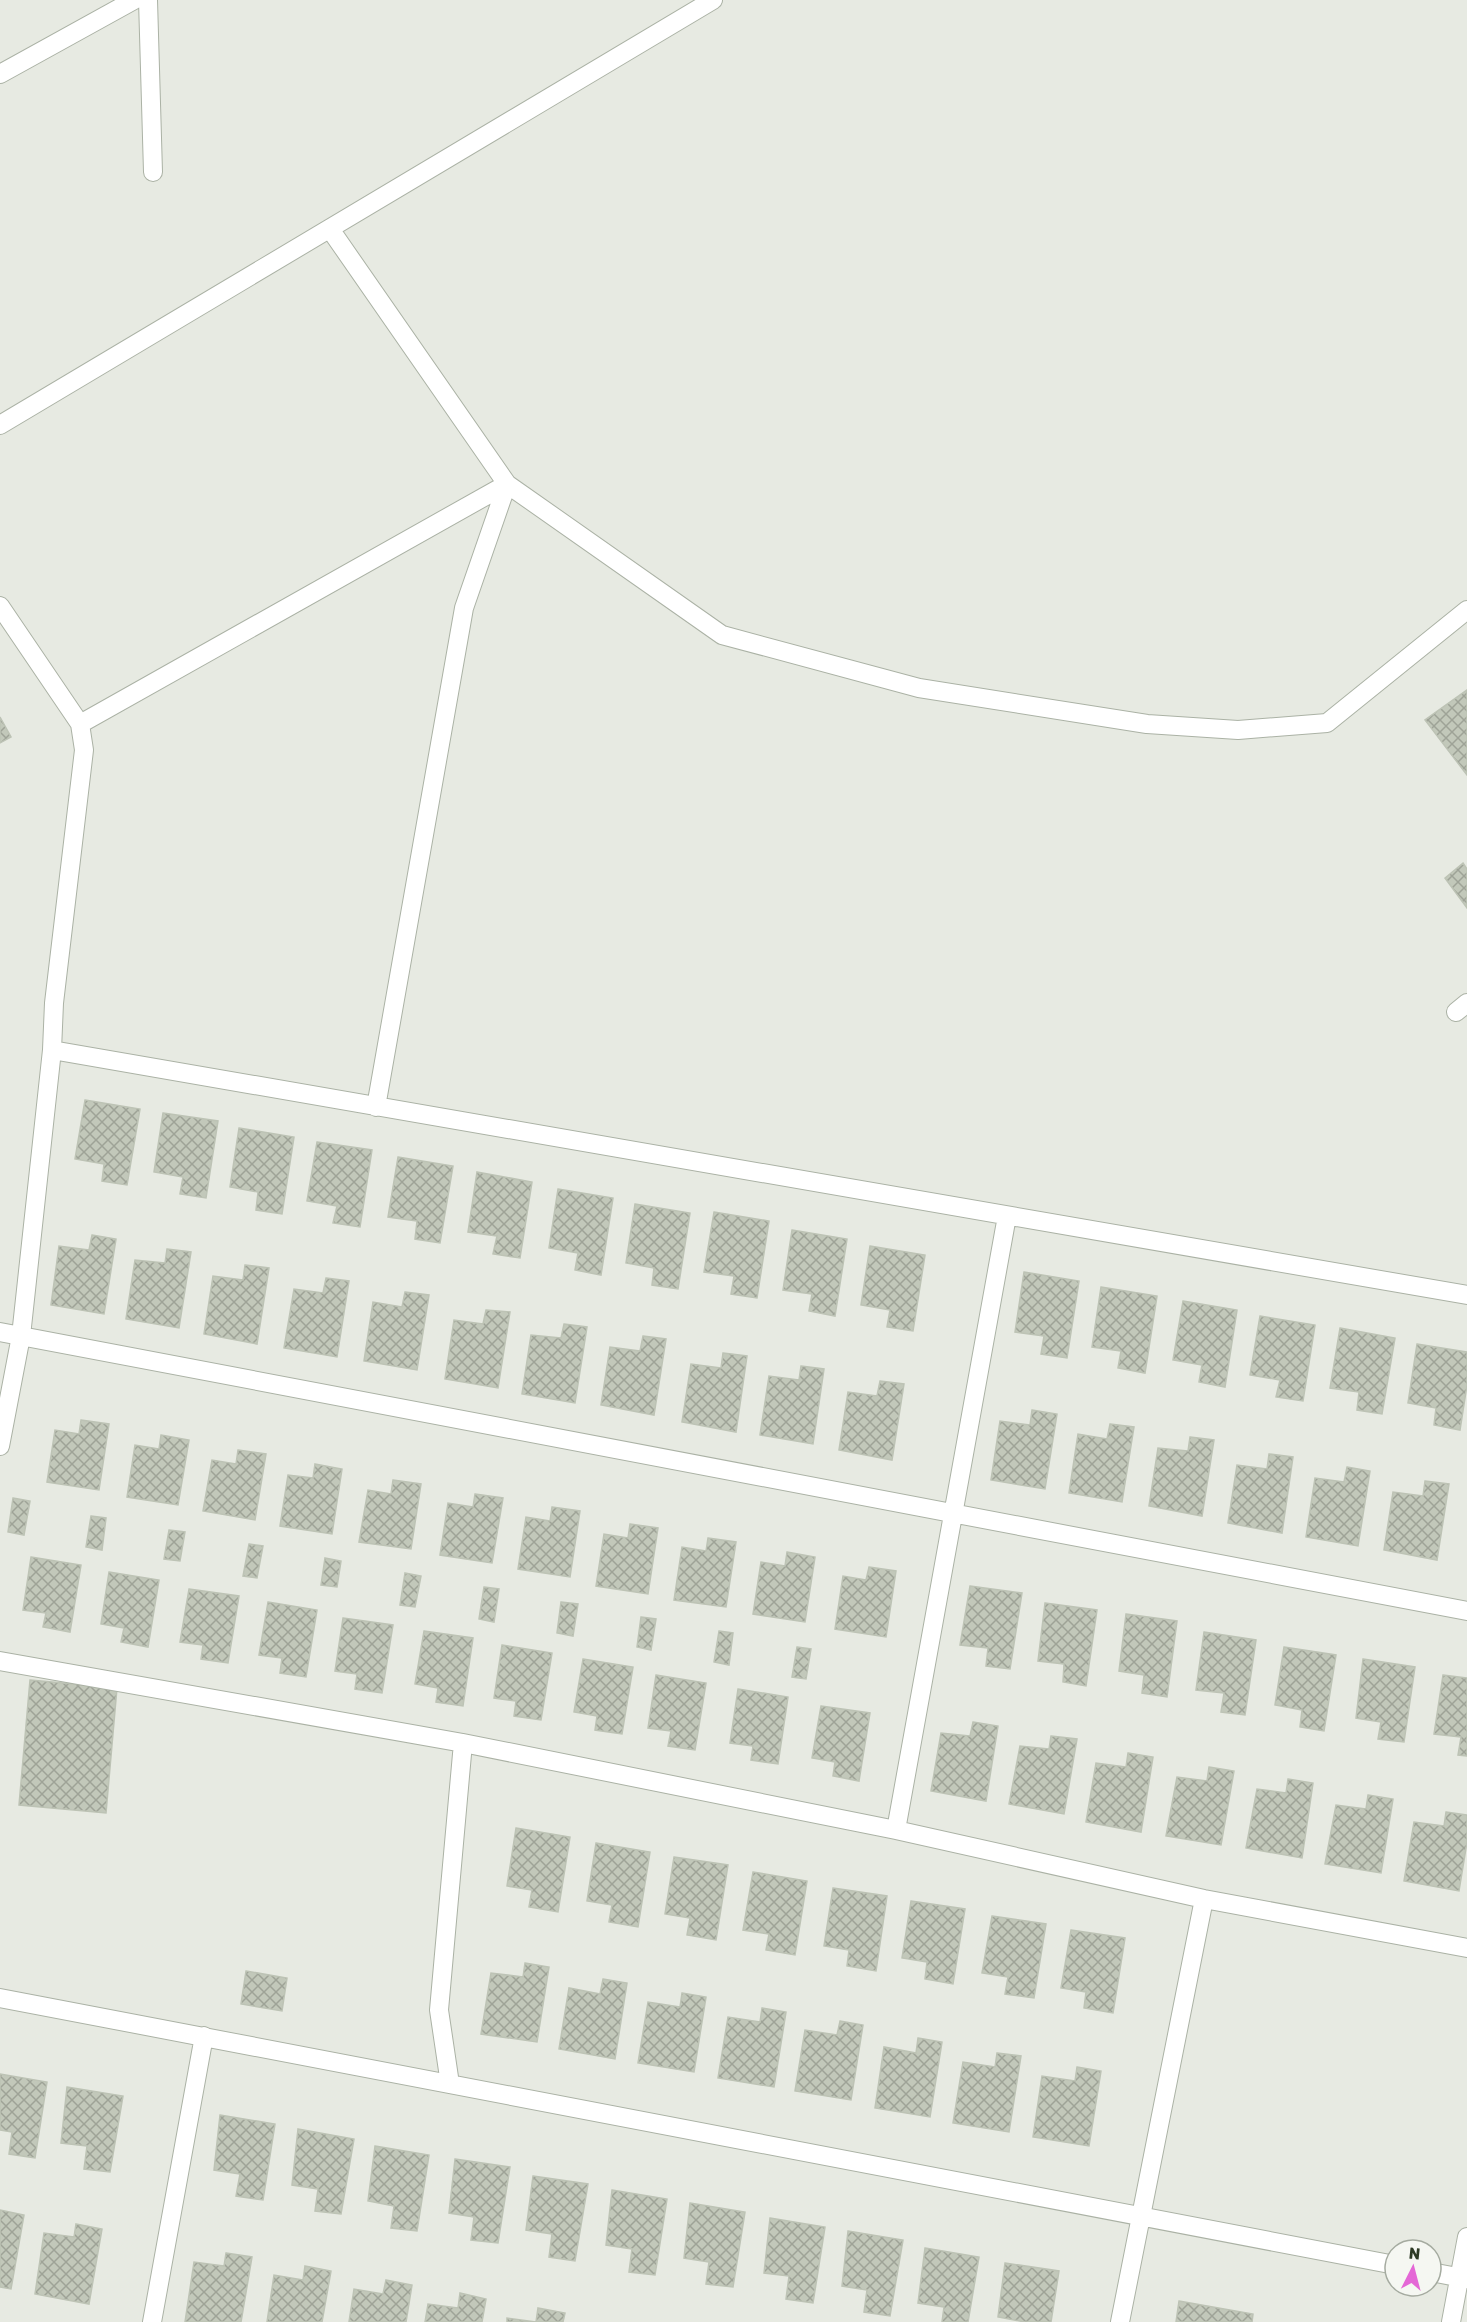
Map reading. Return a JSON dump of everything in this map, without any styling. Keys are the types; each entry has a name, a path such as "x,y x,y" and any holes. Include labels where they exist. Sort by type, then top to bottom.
{"street":[{"path":"0,74 134,0"},
{"path":"148,0 153,172"},
{"path":"0,425 713,0"},
{"path":"330,229 507,484 722,635 920,688 1147,724 1238,730 1326,723 1467,610"},
{"path":"80,724 507,484"},
{"path":"376,1107 464,608 507,484"},
{"path":"0,606 80,724 84,750 54,1003 52,1050 21,1336 0,1446"},
{"path":"52,1050 1467,1295"},
{"path":"896,1830 1007,1216"},
{"path":"0,1332 1467,1611"},
{"path":"0,1661 463,1743 896,1830 1204,1899 1467,1948"},
{"path":"450,2084 439,2010 463,1743"},
{"path":"1120,2322 1139,2216 1204,1899"},
{"path":"0,1998 1383,2263"},
{"path":"152,2322 204,2036"},
{"path":"1451,2322 1463,2278 1467,2237"},
{"path":"1443,2274 1463,2278"}],"building":[{"path":"1467,690 1467,775 1425,720"},
{"path":"0,717 11,737 0,743"},
{"path":"1463,863 1467,869 1467,908 1445,878"},
{"path":"85,1100 140,1109 127,1185 102,1181 104,1164 75,1159"},
{"path":"163,1113 218,1121 206,1198 180,1194 183,1177 154,1172"},
{"path":"239,1128 294,1137 282,1214 256,1210 258,1192 230,1187"},
{"path":"317,1142 372,1150 360,1227 333,1223 337,1206 307,1201"},
{"path":"398,1157 453,1166 440,1243 415,1239 417,1221 388,1217"},
{"path":"477,1172 532,1182 520,1258 493,1254 497,1236 468,1232"},
{"path":"558,1189 613,1198 601,1275 575,1270 578,1253 549,1248"},
{"path":"635,1204 690,1213 678,1289 652,1285 654,1268 626,1263"},
{"path":"714,1212 769,1221 757,1298 731,1294 734,1276 704,1272"},
{"path":"792,1230 847,1239 835,1316 809,1311 812,1294 783,1290"},
{"path":"92,1235 116,1239 104,1314 51,1305 59,1246 89,1250"},
{"path":"870,1246 925,1255 913,1331 887,1327 890,1310 861,1305"},
{"path":"167,1249 191,1252 179,1328 126,1319 135,1260 165,1263"},
{"path":"245,1265 269,1268 257,1344 204,1334 213,1276 243,1280"},
{"path":"1024,1272 1079,1281 1067,1358 1041,1354 1044,1336 1015,1332"},
{"path":"326,1278 349,1281 337,1357 284,1348 294,1289 323,1293"},
{"path":"1101,1287 1157,1296 1145,1373 1118,1368 1121,1351 1092,1347"},
{"path":"405,1292 429,1295 417,1370 364,1361 373,1302 402,1307"},
{"path":"1183,1301 1237,1310 1225,1387 1199,1382 1202,1365 1173,1360"},
{"path":"486,1310 510,1312 498,1388 445,1379 454,1320 483,1324"},
{"path":"1260,1316 1315,1325 1303,1401 1276,1397 1280,1380 1250,1375"},
{"path":"564,1324 587,1327 575,1403 522,1394 531,1335 561,1338"},
{"path":"1340,1328 1395,1338 1382,1414 1357,1410 1359,1392 1330,1388"},
{"path":"643,1336 666,1339 654,1415 601,1405 610,1347 640,1351"},
{"path":"1417,1344 1467,1352 1467,1385 1460,1430 1434,1425 1436,1408 1408,1403"},
{"path":"723,1353 747,1356 736,1432 682,1422 691,1364 721,1368"},
{"path":"801,1366 824,1369 813,1444 760,1435 769,1376 799,1380"},
{"path":"880,1381 904,1384 892,1460 839,1450 848,1392 877,1396"},
{"path":"1032,1410 1057,1414 1045,1489 991,1480 1000,1421 1030,1425"},
{"path":"81,1420 109,1424 99,1490 47,1482 55,1430 79,1434"},
{"path":"1110,1424 1134,1427 1122,1502 1069,1493 1078,1434 1107,1439"},
{"path":"161,1435 189,1440 178,1505 127,1497 135,1445 159,1449"},
{"path":"1190,1437 1214,1440 1202,1516 1149,1506 1158,1448 1188,1451"},
{"path":"238,1450 266,1454 255,1520 203,1511 212,1460 236,1464"},
{"path":"1269,1454 1293,1457 1282,1533 1228,1523 1237,1465 1267,1469"},
{"path":"315,1464 342,1469 332,1534 280,1526 288,1475 313,1478"},
{"path":"1347,1467 1370,1471 1358,1546 1306,1537 1315,1478 1344,1482"},
{"path":"393,1480 421,1484 411,1549 359,1542 368,1490 391,1494"},
{"path":"1425,1481 1449,1484 1437,1560 1384,1550 1393,1492 1423,1496"},
{"path":"475,1494 503,1498 492,1563 440,1555 448,1503 473,1507"},
{"path":"13,1498 30,1501 24,1535 8,1532"},
{"path":"552,1507 580,1511 570,1577 518,1569 526,1517 550,1521"},
{"path":"91,1516 106,1518 102,1550 86,1547"},
{"path":"630,1524 658,1528 648,1594 596,1586 604,1534 628,1538"},
{"path":"169,1530 185,1532 180,1561 164,1559"},
{"path":"708,1538 736,1542 726,1607 674,1600 682,1547 706,1551"},
{"path":"249,1544 263,1546 257,1578 243,1576"},
{"path":"787,1552 815,1557 805,1622 753,1614 761,1562 785,1566"},
{"path":"31,1557 81,1565 70,1632 43,1627 46,1613 23,1610"},
{"path":"325,1558 341,1561 337,1587 321,1585"},
{"path":"869,1567 896,1571 886,1637 835,1629 843,1576 866,1580"},
{"path":"109,1572 159,1580 148,1647 121,1642 124,1628 101,1624"},
{"path":"405,1573 421,1576 415,1607 400,1605"},
{"path":"970,1586 1022,1593 1010,1669 986,1666 988,1648 960,1645"},
{"path":"484,1587 499,1589 494,1622 479,1619"},
{"path":"189,1589 239,1596 228,1663 201,1659 203,1645 180,1642"},
{"path":"268,1602 317,1610 306,1677 280,1673 282,1658 259,1655"},
{"path":"561,1602 578,1604 573,1636 557,1633"},
{"path":"1045,1603 1097,1610 1086,1686 1063,1682 1064,1664 1038,1661"},
{"path":"1126,1614 1177,1621 1167,1697 1142,1693 1144,1675 1119,1671"},
{"path":"641,1617 656,1619 651,1650 637,1647"},
{"path":"343,1618 393,1625 382,1693 355,1689 357,1674 335,1671"},
{"path":"424,1631 473,1638 463,1706 436,1702 438,1688 415,1684"},
{"path":"719,1631 733,1633 729,1665 714,1662"},
{"path":"1204,1632 1256,1640 1245,1715 1221,1712 1224,1693 1196,1690"},
{"path":"502,1645 552,1653 541,1720 514,1716 516,1701 494,1698"},
{"path":"797,1647 811,1649 806,1679 792,1677"},
{"path":"1284,1647 1336,1655 1324,1731 1300,1727 1302,1710 1275,1705"},
{"path":"583,1659 633,1667 622,1734 595,1730 597,1716 574,1712"},
{"path":"1363,1659 1415,1667 1404,1742 1378,1739 1381,1722 1356,1718"},
{"path":"656,1675 706,1683 695,1750 668,1746 671,1731 648,1728"},
{"path":"1443,1675 1467,1678 1467,1756 1458,1755 1461,1737 1434,1734"},
{"path":"30,1680 117,1688 106,1813 19,1805"},
{"path":"738,1689 788,1697 778,1764 751,1760 753,1746 730,1743"},
{"path":"821,1706 870,1713 859,1781 833,1776 835,1762 812,1758"},
{"path":"973,1722 998,1726 986,1801 931,1791 941,1733 970,1736"},
{"path":"1051,1736 1077,1739 1064,1814 1009,1804 1020,1746 1049,1749"},
{"path":"1128,1753 1153,1757 1141,1832 1086,1822 1096,1763 1126,1767"},
{"path":"1209,1767 1234,1771 1221,1845 1166,1836 1177,1777 1207,1781"},
{"path":"1288,1779 1313,1783 1302,1858 1246,1848 1257,1789 1286,1793"},
{"path":"1368,1795 1393,1799 1381,1873 1325,1864 1336,1805 1366,1809"},
{"path":"1446,1812 1467,1815 1467,1842 1459,1891 1404,1881 1414,1822 1444,1826"},
{"path":"516,1828 570,1837 558,1912 529,1907 532,1890 507,1886"},
{"path":"596,1843 650,1852 638,1927 609,1922 612,1905 587,1901"},
{"path":"674,1857 728,1865 716,1940 687,1935 690,1918 665,1914"},
{"path":"753,1872 807,1881 795,1955 766,1950 769,1934 743,1930"},
{"path":"833,1888 887,1896 876,1971 847,1966 849,1950 824,1946"},
{"path":"911,1901 965,1909 953,1984 925,1979 927,1962 902,1958"},
{"path":"992,1916 1046,1924 1034,1998 1005,1994 1008,1977 982,1973"},
{"path":"1071,1930 1125,1938 1113,2013 1084,2008 1086,1992 1061,1988"},
{"path":"525,1963 549,1967 537,2042 481,2034 491,1973 523,1977"},
{"path":"246,1971 287,1978 282,2011 241,2004"},
{"path":"603,1979 627,1983 615,2059 559,2049 569,1988 600,1994"},
{"path":"682,1993 706,1997 694,2072 638,2063 648,2002 680,2007"},
{"path":"762,2008 786,2012 774,2087 718,2078 728,2017 760,2022"},
{"path":"840,2021 863,2025 851,2100 795,2091 805,2030 837,2035"},
{"path":"918,2038 942,2042 930,2117 875,2108 884,2047 916,2053"},
{"path":"997,2053 1021,2056 1009,2132 953,2123 963,2062 995,2067"},
{"path":"1077,2067 1101,2071 1089,2146 1033,2137 1042,2076 1075,2081"},
{"path":"0,2074 47,2082 35,2158 9,2154 12,2132 0,2130"},
{"path":"67,2087 123,2096 110,2172 84,2169 87,2146 61,2143"},
{"path":"220,2115 275,2124 263,2200 236,2196 240,2174 214,2170"},
{"path":"298,2129 354,2139 341,2214 315,2211 318,2189 292,2185"},
{"path":"375,2146 429,2155 417,2231 391,2228 394,2206 368,2201"},
{"path":"455,2159 510,2167 498,2243 471,2240 474,2217 449,2213"},
{"path":"533,2176 588,2184 575,2261 549,2257 552,2234 526,2230"},
{"path":"612,2190 667,2199 655,2275 629,2272 632,2249 606,2245"},
{"path":"690,2203 745,2212 733,2287 706,2284 709,2262 684,2258"},
{"path":"0,2210 24,2215 11,2289 0,2287"},
{"path":"770,2218 825,2227 813,2303 786,2299 789,2276 764,2273"},
{"path":"76,2224 102,2229 89,2304 35,2294 44,2233 74,2237"},
{"path":"848,2231 903,2240 890,2316 864,2312 867,2290 842,2286"},
{"path":"925,2248 979,2257 968,2322 942,2322 944,2307 918,2303"},
{"path":"226,2253 252,2257 241,2322 185,2322 194,2262 224,2266"},
{"path":"1005,2263 1059,2271 1051,2322 1025,2322 998,2317"},
{"path":"305,2266 331,2271 322,2322 267,2322 274,2275 303,2280"},
{"path":"386,2280 412,2285 406,2322 349,2322 354,2289 383,2294"},
{"path":"460,2293 486,2299 482,2322 425,2322 428,2304 458,2308"},
{"path":"1179,2301 1253,2314 1252,2322 1176,2322"},
{"path":"538,2308 565,2313 563,2322 536,2322"},
{"path":"507,2318 536,2322 507,2322"}]}
